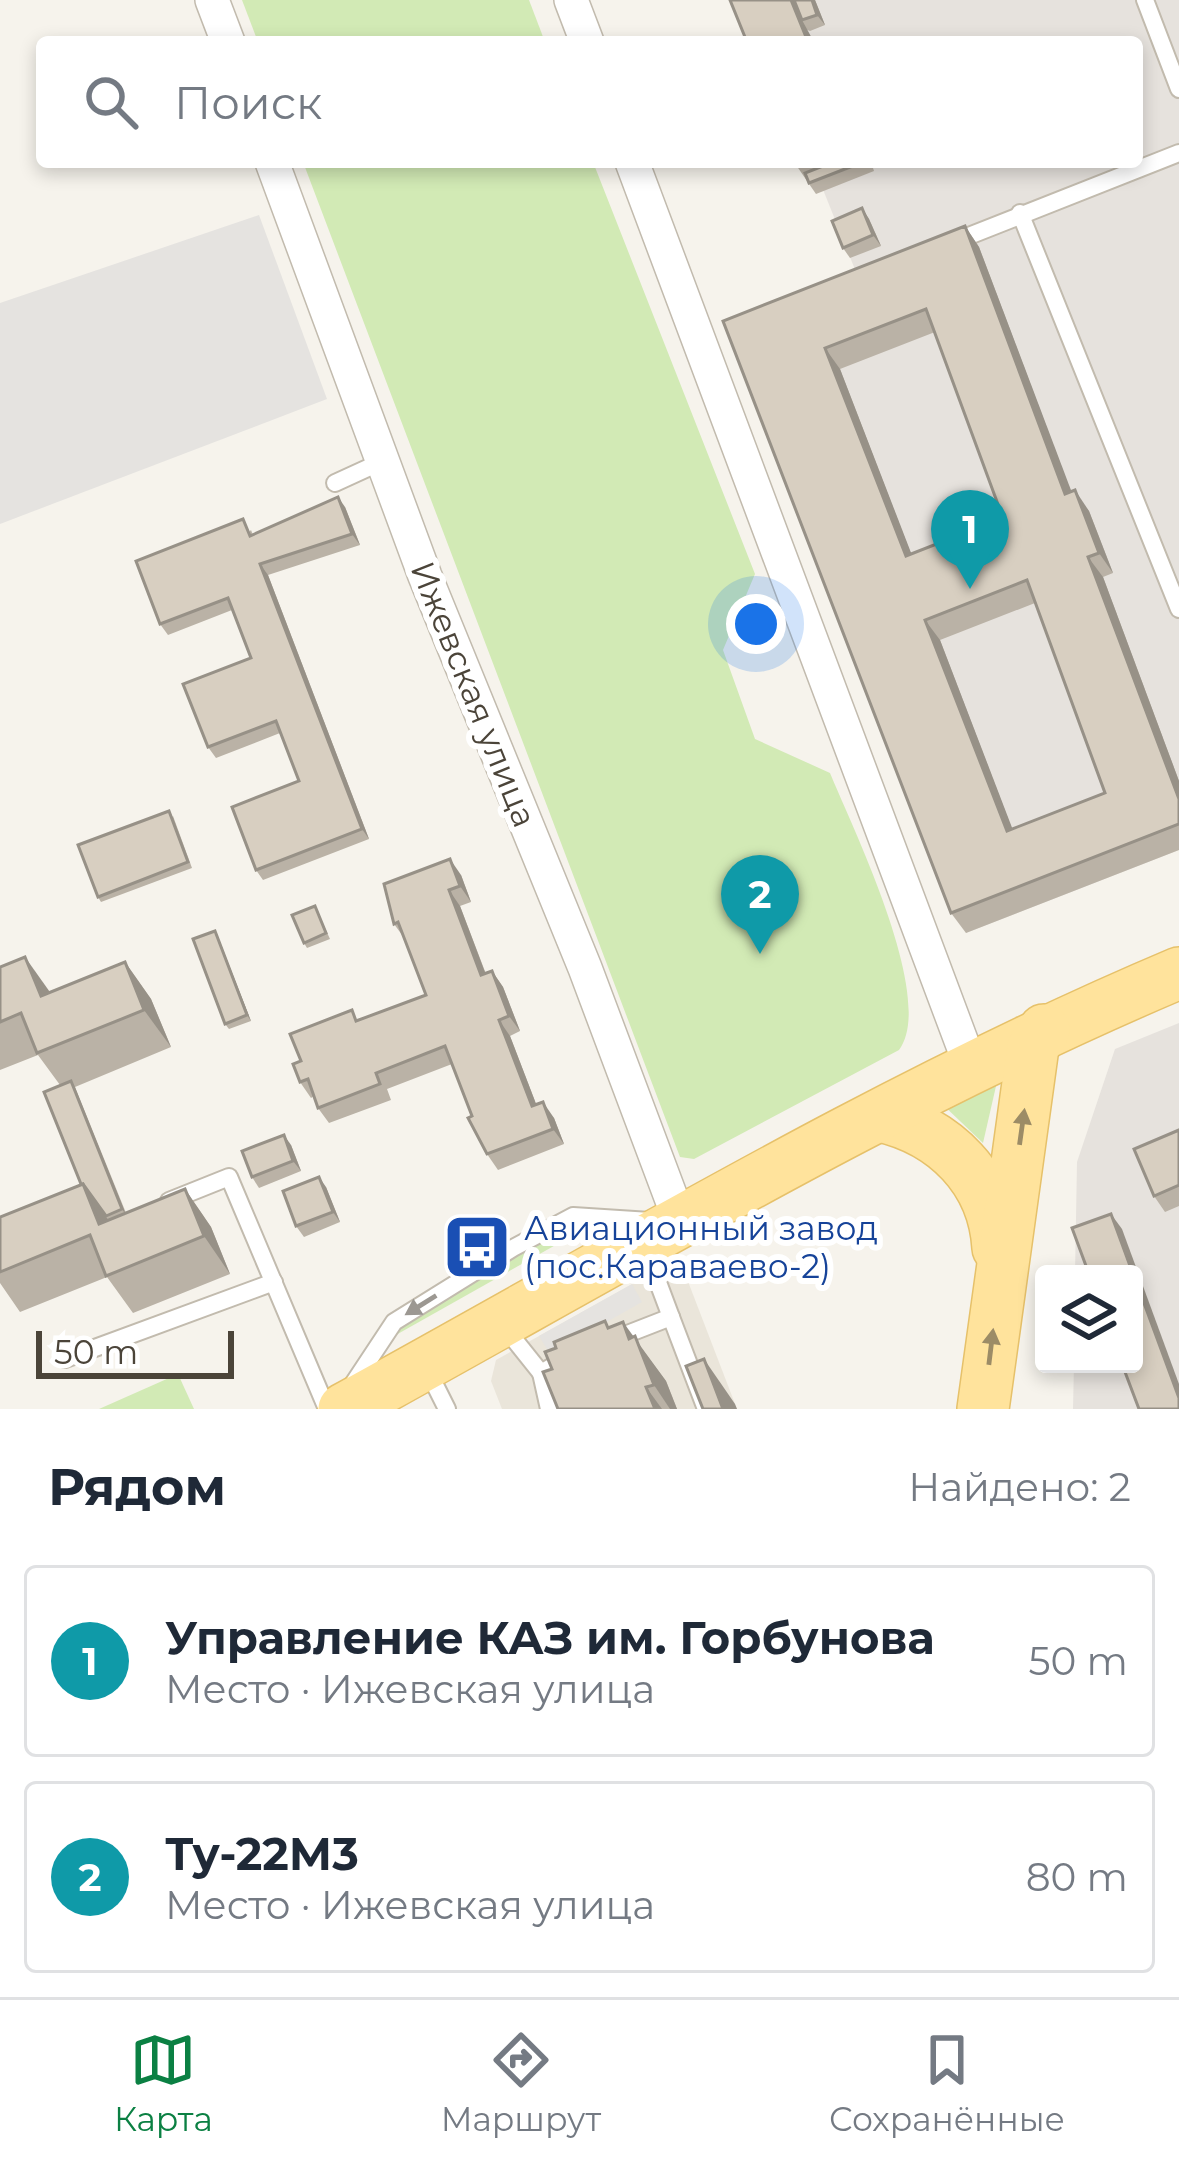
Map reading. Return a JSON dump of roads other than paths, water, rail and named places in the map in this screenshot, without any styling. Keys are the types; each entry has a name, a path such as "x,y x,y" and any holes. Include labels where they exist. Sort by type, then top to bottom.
{"main road":[{"path":"335,1409 436,1387 501,1323 971,1067 1044,1030 1179,973"},
{"path":"983,1409 1033,1047 1044,1030"},
{"path":"880,1116 928,1133 979,1183 994,1222 1000,1284"}],"street":[{"path":"212,0 225,36"},
{"path":"571,0 584,36"},
{"name":"Ижевская улица","path":"274,168 663,1234"},
{"path":"635,168 711,342 971,1067"}],"lane":[{"path":"1145,0 1179,88"},
{"path":"1143,167 1179,153"},
{"path":"940,248 1139,168"},
{"path":"1020,213 1179,609"},
{"path":"335,483 383,461"},
{"path":"146,1210 230,1177 335,1409"},
{"path":"335,1409 394,1322 573,1216 663,1234 671,1317 706,1409"},
{"path":"65,1359 274,1282"},
{"path":"542,1373 553,1362 671,1317"},
{"path":"501,1323 542,1373 549,1409"}],"place":[{"name":"Управление КАЗ им. Горбунова","path":"970,589"},
{"name":"Ту-22М3","path":"760,954"},
{"name":"Авиационный завод (пос.Караваево-2)","path":"477,1247"}]}
